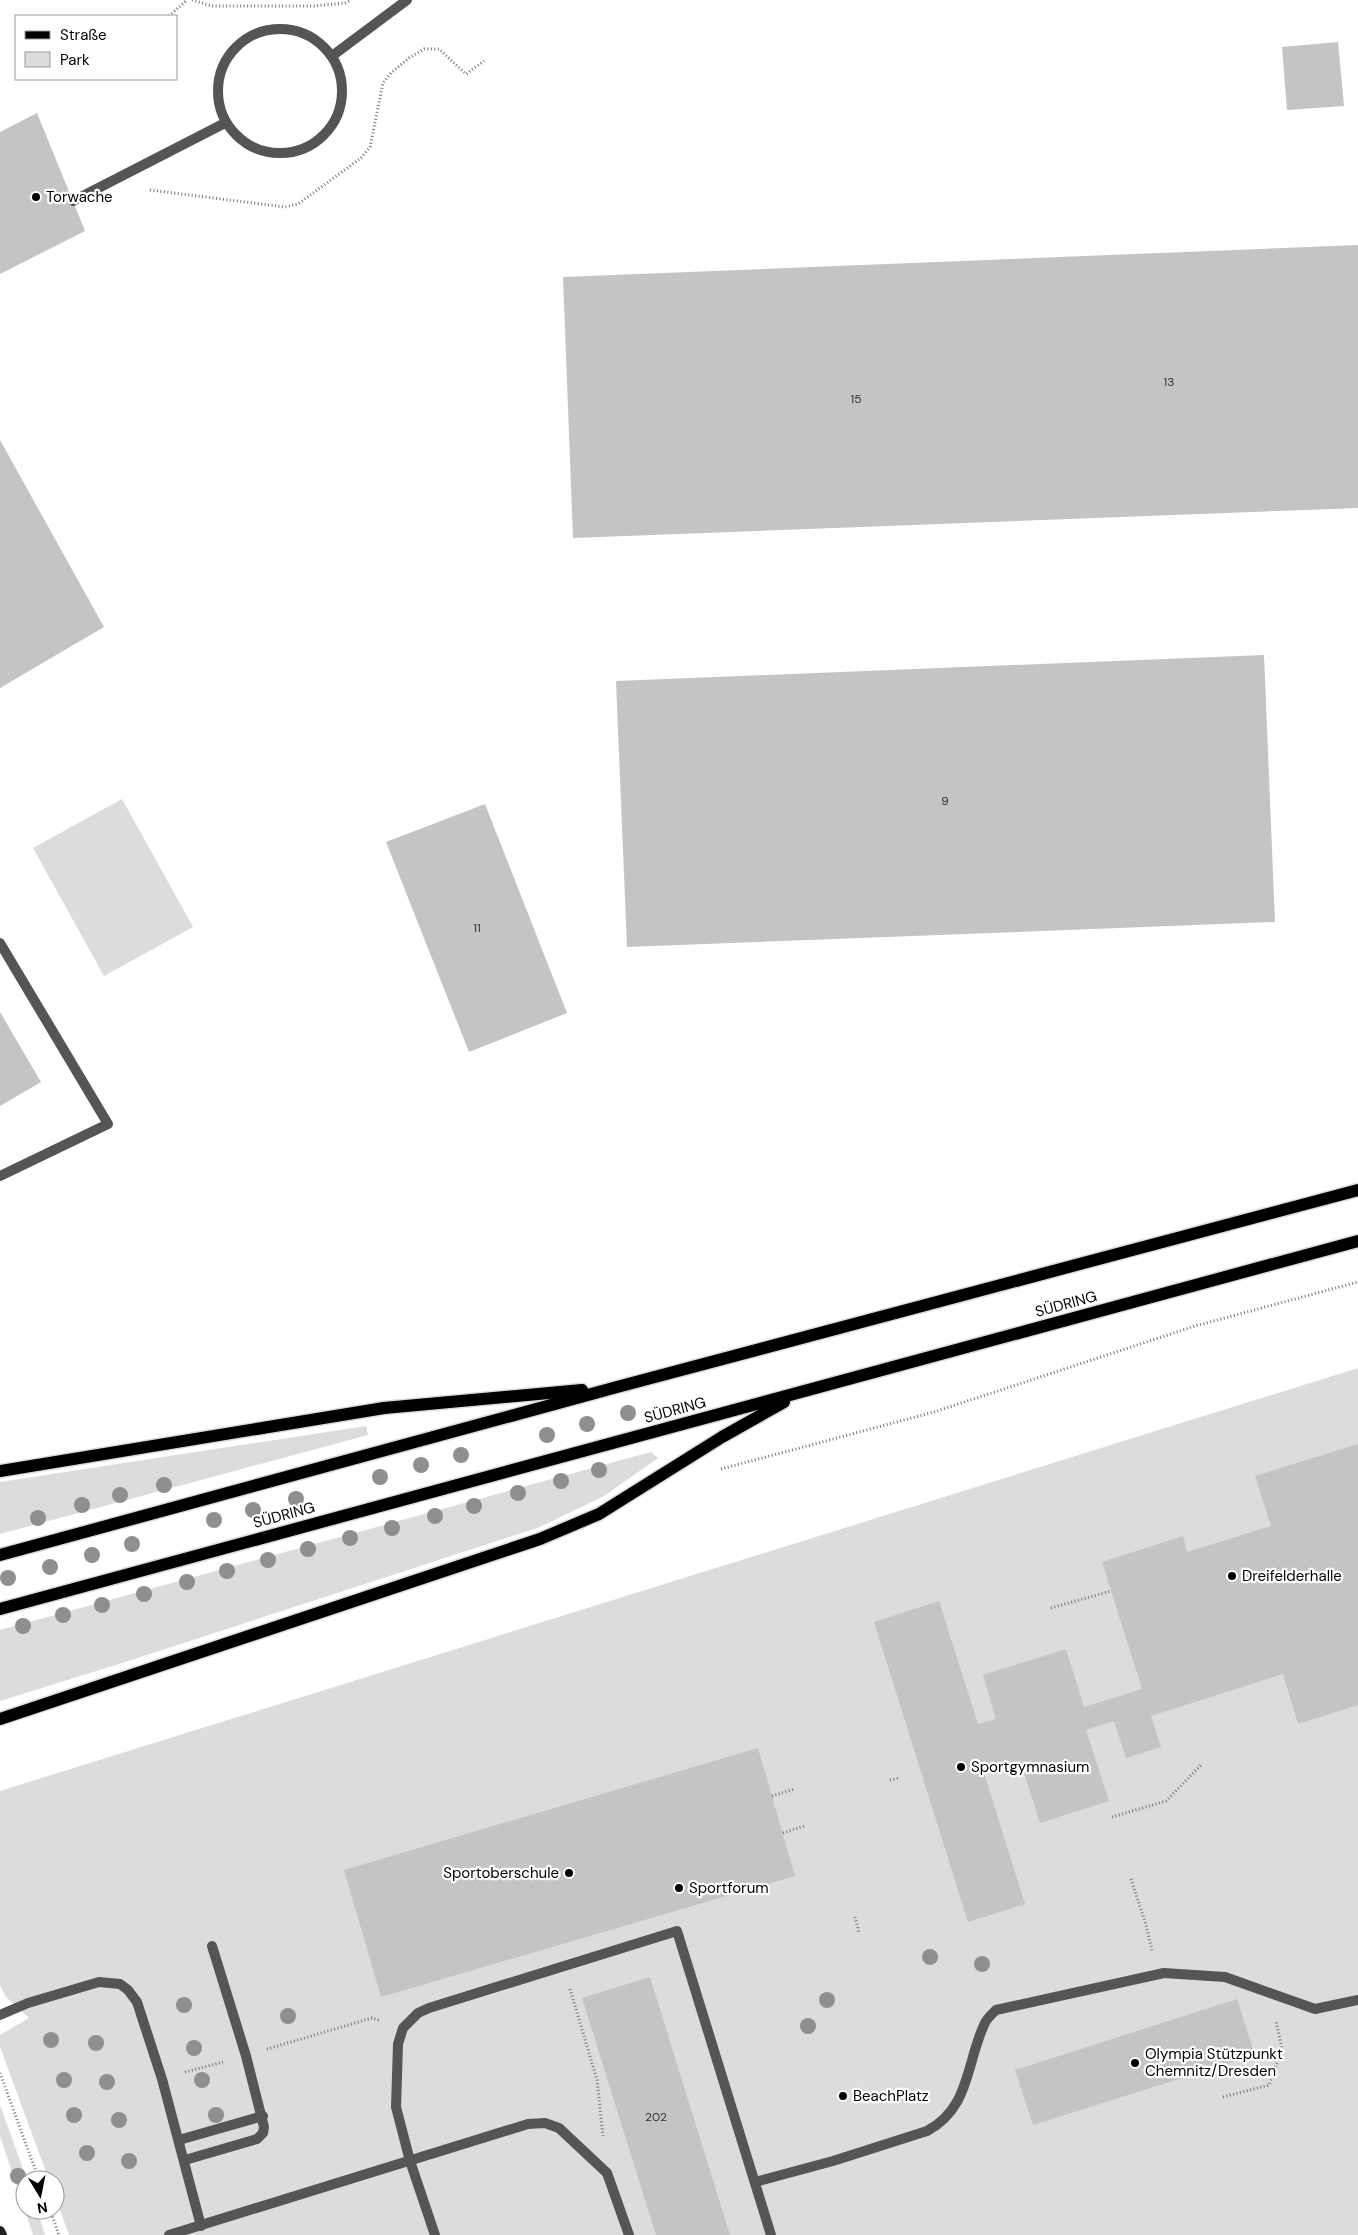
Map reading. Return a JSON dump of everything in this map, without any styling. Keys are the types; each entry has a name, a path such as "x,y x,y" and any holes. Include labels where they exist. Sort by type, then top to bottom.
{"main road":[{"path":"0,1555 617,1387 1358,1190"},
{"name":"SÜDRING","path":"0,1609 1358,1241"},
{"path":"0,1471 384,1408 617,1387"},
{"path":"0,1719 540,1540 598,1514 722,1437 802,1392"},
{"path":"0,2231 2,2235"}],"lane":[{"path":"332,56 407,0"},
{"path":"282,28 301,32 319,42 332,56 340,74 342,94 338,114 328,131 313,145 294,152 274,154 255,149 238,138 225,123 218,105 217,86 221,68 231,52 245,38 263,30 282,28"},
{"path":"73,201 225,123"},
{"path":"0,943 108,1124 0,1176"},
{"path":"435,2235 410,2161 396,2107 397,2051 403,2028 418,2013 429,2008 677,1931 771,2235"},
{"path":"185,2160 257,2138 263,2133 263,2116 212,1946"},
{"path":"754,2182 833,2161 937,2126 947,2116 964,2091 984,2023 996,2010 1164,1973 1225,1977 1315,2009 1358,2000"},
{"path":"0,2014 28,2003 99,1982 120,1984 128,1990 137,2002 162,2079 201,2226"},
{"path":"179,2140 263,2116"},
{"path":"169,2235 528,2124 545,2123 559,2128 606,2173 629,2235"}],"path":[{"path":"170,15 187,0"},
{"path":"192,0 212,6 314,6 345,3 351,0"},
{"path":"149,189 285,207 298,204 360,158 370,147 383,83 391,73 409,58 424,48 440,49 466,74 484,61"},
{"path":"716,1470 934,1412 1195,1326 1358,1282"},
{"path":"1051,1608 1111,1591"},
{"path":"1112,1817 1166,1801 1200,1765"},
{"path":"890,1780 900,1778"},
{"path":"772,1796 794,1789"},
{"path":"783,1832 804,1826"},
{"path":"1131,1879 1146,1924 1153,1953"},
{"path":"855,1917 859,1933"},
{"path":"563,1967 597,2080 606,2173"},
{"path":"1223,2097 1269,2085 1282,2049 1270,1993"},
{"path":"162,2079 372,2018 403,2028"},
{"path":"0,2073 35,2170"},
{"path":"54,2220 59,2235"}],"green space":[{"path":"122,799 193,927 104,976 33,848"},
{"name":"Sportforum","path":"1358,1368 1358,2235 69,2235 64,2220 65,2170 45,2170 0,2047 0,2035 29,2018 6,1997 0,1985 0,1791"},
{"path":"366,1426 368,1435 0,1534 0,1482"},
{"path":"651,1452 658,1458 604,1496 540,1527 0,1701 0,1630"},
{"path":"0,2105 23,2170 15,2170 15,2181 0,2136"},
{"path":"28,2220 40,2220 45,2235 33,2235"}],"building":[{"path":"1338,42 1344,106 1287,110 1282,47"},
{"name":"Torwache","path":"37,113 85,231 0,274 0,132"},
{"path":"1358,245 1358,508 573,538 563,277"},
{"path":"0,440 104,627 0,688"},
{"path":"1264,655 1275,922 627,947 616,681"},
{"path":"485,804 567,1013 469,1052 386,842"},
{"path":"0,1012 41,1082 0,1106"},
{"path":"1358,1444 1358,1705 1298,1724 1283,1674 1151,1716 1161,1747 1126,1758 1114,1721 1086,1730 1109,1801 1040,1823 1020,1761 984,1773 1025,1904 968,1922 874,1622 939,1601 978,1724 996,1719 983,1675 1066,1649 1084,1707 1142,1689 1102,1562 1183,1536 1187,1552 1271,1526 1255,1476"},
{"name":"Sportoberschule","path":"758,1748 795,1876 381,1997 344,1870"},
{"path":"650,1977 730,2235 656,2235 582,1998"},
{"name":"Olympia Stützpunkt Chemnitz/Dresden","path":"1237,1999 1255,2055 1033,2125 1015,2070"}],"place":[{"name":"Torwache","path":"36,197"},
{"name":"Dreifelderhalle","path":"1232,1576"},
{"name":"Sportgymnasium","path":"961,1767"},
{"name":"Sportoberschule","path":"569,1873"},
{"name":"Sportforum","path":"679,1888"},
{"name":"Olympia Stützpunkt Chemnitz/Dresden","path":"1135,2063"},
{"name":"BeachPlatz","path":"843,2096"}]}
